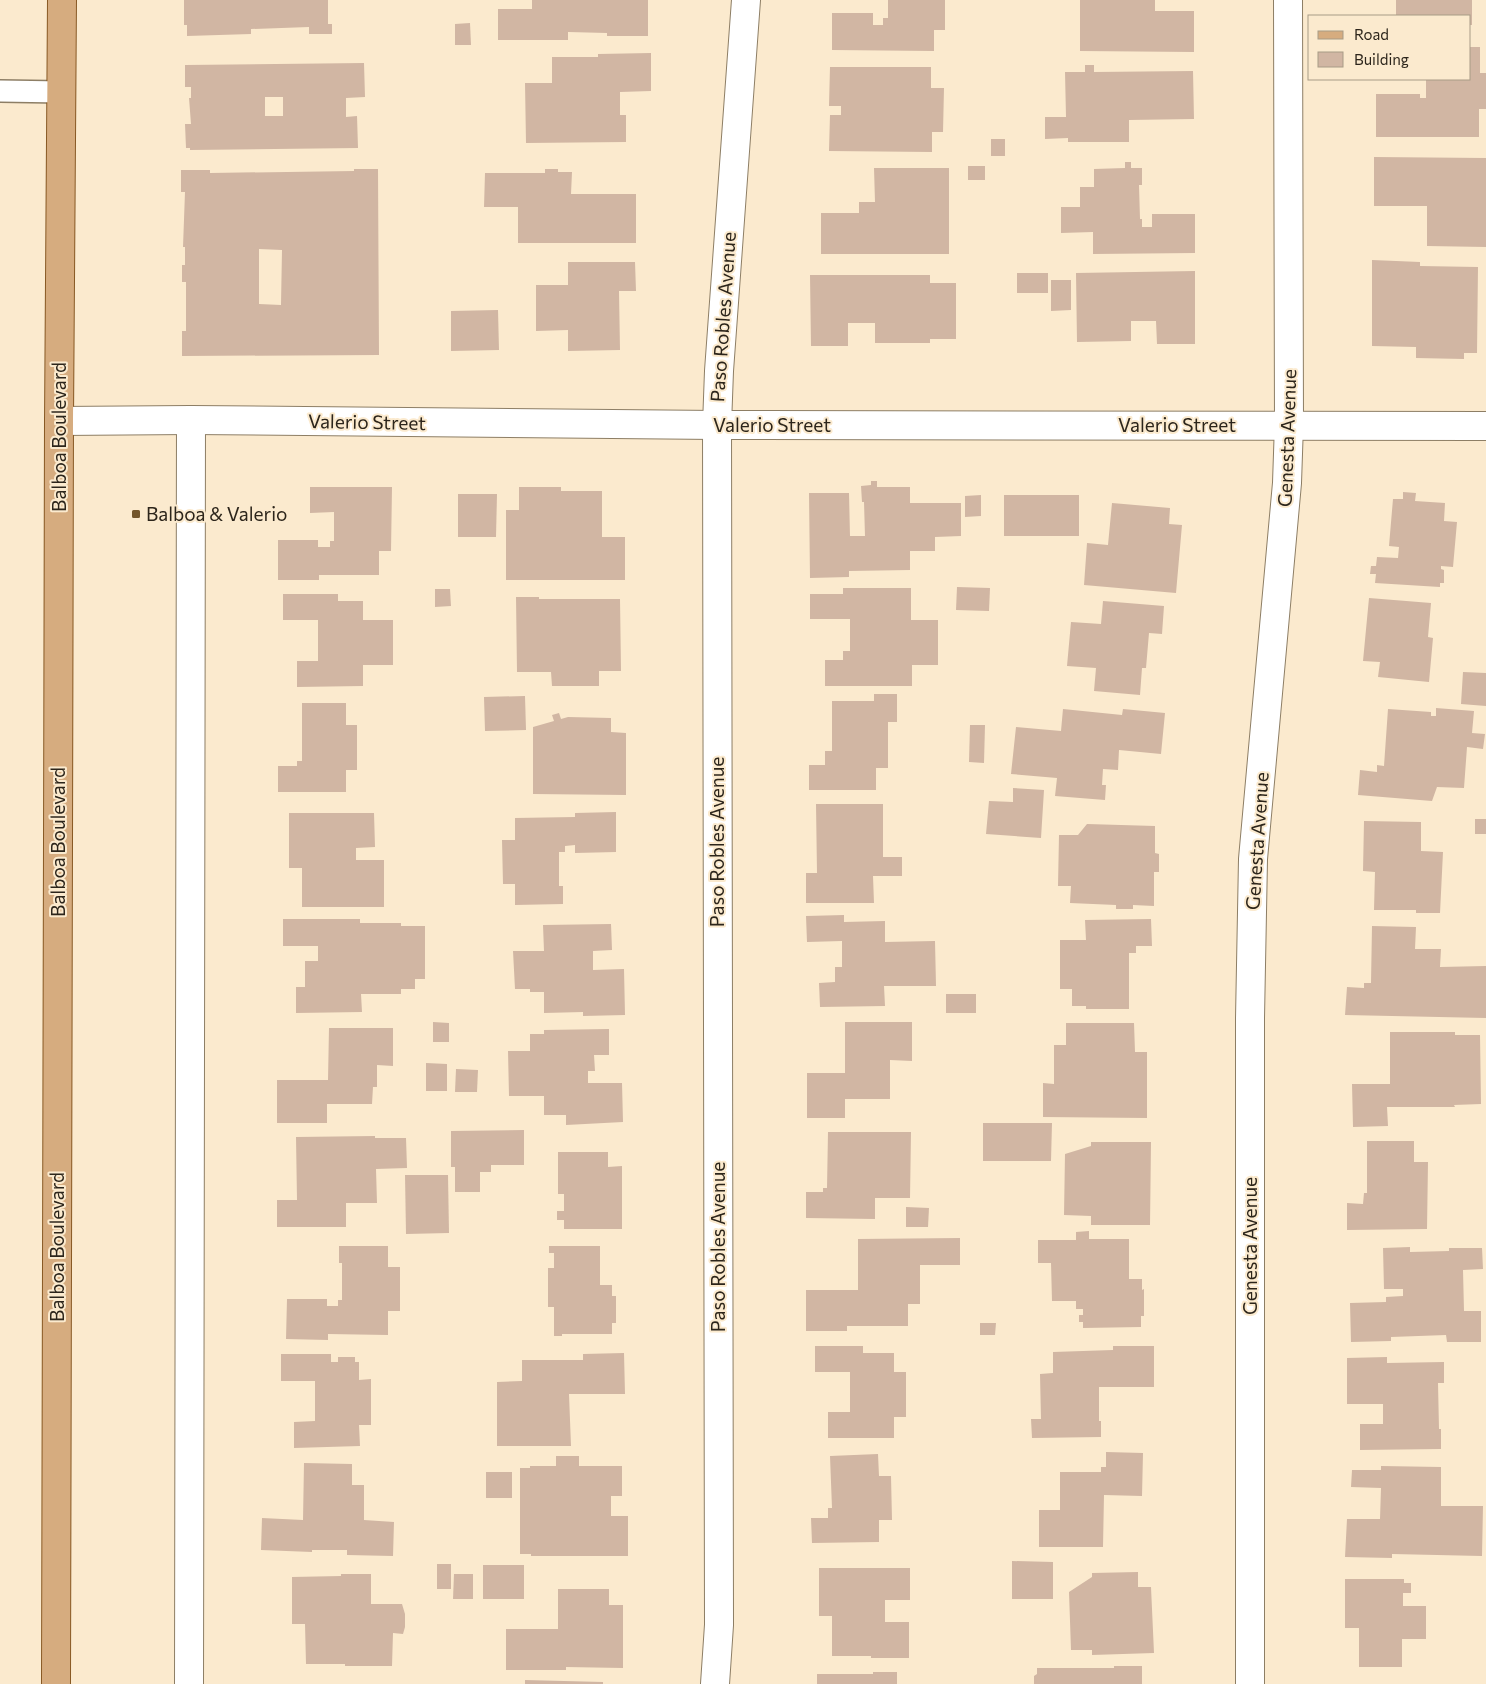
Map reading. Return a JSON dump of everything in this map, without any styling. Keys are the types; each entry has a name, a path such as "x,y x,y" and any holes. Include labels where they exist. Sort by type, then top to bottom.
{"main road":[{"name":"Balboa Boulevard","path":"56,1684 62,0"}],"street":[{"name":"Paso Robles Avenue","path":"715,1684 719,1625 716,425 746,0"},
{"name":"Genesta Avenue","path":"1250,1684 1250,1018 1254,859 1287,483 1289,424 1288,0"},
{"name":"Valerio Street","path":"59,421 191,420 716,425 1289,424 1486,426"},
{"path":"189,1684 191,420"}],"lane":[{"path":"0,91 62,92"}],"building":[{"path":"184,0 328,0 328,24 332,24 332,34 309,34 309,27 251,29 251,34 187,36 187,25 184,25"},
{"path":"532,0 648,0 648,36 607,36 607,33 568,32 568,40 498,40 498,9 532,9"},
{"path":"888,0 945,0 945,30 934,30 934,51 832,50 832,13 873,13 873,25 883,25 883,18 888,18"},
{"path":"1080,0 1155,0 1155,11 1194,11 1194,52 1080,51"},
{"path":"1396,0 1472,0 1472,25 1471,15 1396,15"},
{"path":"470,23 471,45 455,45 455,24"},
{"path":"1471,47 1480,47 1480,73 1486,73 1486,109 1479,109 1479,137 1376,137 1376,94 1420,94 1420,98 1426,98 1426,80 1471,80"},
{"path":"651,53 651,91 620,92 620,115 626,115 626,142 526,143 525,83 552,83 552,57 598,57 598,54"},
{"path":"364,63 365,97 346,98 346,117 357,116 358,148 190,150 190,148 186,148 185,124 191,124 189,98 191,98 191,87 185,87 185,65","holes":["265,97 283,97 283,116 265,116"]},
{"path":"1085,65 1094,65 1094,72 1193,71 1194,119 1129,120 1129,142 1068,142 1068,138 1045,139 1045,117 1066,117 1065,72 1085,72"},
{"path":"830,67 931,67 931,88 944,88 943,132 932,132 932,152 829,151 830,115 841,115 841,106 829,106"},
{"path":"991,139 1005,139 1005,156 991,156"},
{"path":"1374,157 1486,158 1486,247 1427,246 1427,206 1374,206"},
{"path":"1125,162 1131,162 1131,168 1142,168 1142,185 1139,185 1142,227 1152,227 1152,214 1195,214 1195,253 1093,254 1093,232 1061,233 1061,207 1080,207 1080,187 1094,187 1094,169 1125,168"},
{"path":"968,166 985,166 985,180 968,180"},
{"path":"874,168 949,168 949,254 821,254 821,213 859,213 859,202 875,202"},
{"path":"354,169 378,169 379,355 182,356 182,331 186,331 186,282 182,282 182,265 185,265 185,247 183,247 185,192 181,192 181,170 210,170 210,173 354,171","holes":["259,249 282,250 281,305 259,304"]},
{"path":"545,169 558,169 558,172 572,172 571,194 636,194 636,243 518,243 518,207 484,207 485,173 545,173"},
{"path":"1372,260 1420,262 1420,266 1478,267 1477,353 1464,353 1464,359 1416,358 1416,347 1372,346"},
{"path":"568,262 635,262 636,291 619,291 620,350 568,351 568,330 536,331 536,285 568,285"},
{"path":"1195,271 1195,344 1157,344 1156,321 1131,321 1131,341 1077,342 1076,273"},
{"path":"1017,273 1048,273 1048,293 1017,293"},
{"path":"810,275 930,275 930,283 956,283 956,339 930,339 930,343 875,343 875,323 848,323 848,346 811,346"},
{"path":"1051,280 1071,280 1071,310 1051,311"},
{"path":"498,310 499,350 451,351 451,311"},
{"path":"871,481 877,481 877,487 910,487 910,503 961,503 961,536 935,537 935,551 910,551 910,570 849,571 849,577 810,578 809,493 849,493 850,536 865,536 864,502 862,502 861,486 871,485"},
{"path":"310,487 392,487 391,551 379,551 379,575 319,575 319,580 278,580 278,540 318,540 318,547 330,547 330,541 334,541 334,512 310,513"},
{"path":"519,487 561,487 561,491 602,491 602,537 625,537 625,580 506,580 506,510 519,510"},
{"path":"1403,492 1416,493 1415,501 1445,503 1444,521 1457,522 1453,567 1441,566 1441,569 1444,570 1444,583 1440,583 1440,587 1375,583 1376,574 1370,574 1371,566 1376,566 1377,557 1398,558 1399,547 1389,546 1393,499 1403,499"},
{"path":"458,494 497,494 496,537 458,537"},
{"path":"981,495 981,516 965,517 965,496"},
{"path":"1004,495 1079,495 1079,536 1004,536"},
{"path":"1112,503 1170,508 1169,524 1182,525 1176,593 1084,585 1087,543 1108,545"},
{"path":"957,587 990,588 989,611 956,610"},
{"path":"843,588 911,588 911,620 938,620 938,665 912,665 912,686 825,686 825,660 843,660 843,651 850,651 850,619 810,619 810,594 843,594"},
{"path":"435,589 450,589 451,606 435,607"},
{"path":"283,594 338,594 338,601 363,601 363,620 393,620 393,665 363,665 363,686 297,687 297,661 318,661 318,620 283,620"},
{"path":"516,597 539,597 539,599 620,599 621,671 599,671 599,686 552,686 551,672 517,672"},
{"path":"1369,598 1431,603 1428,637 1433,638 1429,682 1378,677 1380,662 1363,661"},
{"path":"1103,601 1164,606 1162,634 1149,633 1146,668 1142,668 1140,695 1094,691 1096,668 1067,666 1071,622 1101,624"},
{"path":"1463,672 1486,673 1486,706 1461,704"},
{"path":"874,694 897,694 897,722 888,722 888,768 876,768 876,790 809,790 809,765 825,765 825,751 832,751 832,701 874,701"},
{"path":"525,696 526,730 485,731 484,697"},
{"path":"302,703 346,703 346,725 357,725 357,770 346,770 346,792 278,792 278,766 297,766 297,761 302,761"},
{"path":"1436,708 1474,711 1472,733 1485,734 1483,749 1467,747 1464,788 1437,787 1432,801 1358,795 1360,770 1377,772 1377,765 1384,766 1388,709 1431,712 1431,716 1436,716"},
{"path":"1063,709 1122,715 1123,709 1165,713 1161,754 1119,750 1118,770 1103,769 1102,785 1106,785 1105,800 1055,796 1057,778 1011,774 1016,727 1061,731"},
{"path":"559,713 561,719 568,717 611,718 611,732 626,733 626,795 533,794 533,727 554,721 552,715"},
{"path":"970,725 985,725 984,763 969,762"},
{"path":"1013,788 1044,790 1041,838 986,834 989,801 1013,802"},
{"path":"816,804 883,804 883,857 902,857 902,876 873,876 874,903 806,903 806,873 817,873"},
{"path":"616,812 616,852 575,853 575,845 565,846 565,852 559,852 559,886 563,886 563,904 515,905 515,884 503,884 502,840 515,840 515,818 575,817 575,813"},
{"path":"289,813 374,813 375,847 356,848 356,860 384,860 384,907 302,907 302,868 289,868"},
{"path":"1475,819 1486,819 1486,834 1475,834"},
{"path":"1364,821 1421,822 1421,851 1443,852 1440,913 1416,913 1416,910 1374,910 1375,872 1363,871"},
{"path":"1087,824 1155,826 1155,853 1159,854 1159,872 1154,872 1154,906 1133,905 1133,909 1116,909 1116,905 1070,903 1071,886 1058,886 1059,835 1078,835"},
{"path":"844,915 844,922 885,921 885,942 935,941 936,986 884,986 885,1006 820,1007 819,983 835,982 835,967 842,967 842,941 807,942 806,916"},
{"path":"283,919 360,919 360,923 401,923 401,926 425,926 425,979 415,979 415,989 401,989 401,994 361,994 362,1012 296,1013 296,987 305,987 305,961 318,961 318,946 283,946"},
{"path":"1151,919 1152,946 1136,946 1136,953 1129,953 1129,1009 1086,1009 1086,1006 1072,1006 1072,989 1060,989 1060,940 1086,940 1085,920"},
{"path":"611,924 612,950 593,951 593,970 624,969 625,1015 583,1016 583,1012 544,1013 544,992 530,992 530,989 515,989 513,951 544,951 543,925"},
{"path":"1372,926 1416,927 1415,949 1441,949 1440,967 1486,966 1486,1018 1345,1015 1347,987 1364,988 1364,983 1371,983"},
{"path":"946,994 976,994 976,1013 946,1013"},
{"path":"433,1022 449,1023 449,1042 433,1042"},
{"path":"845,1022 912,1022 912,1061 890,1060 890,1099 845,1099 845,1118 807,1118 807,1073 845,1073"},
{"path":"1066,1023 1134,1023 1135,1052 1147,1052 1147,1118 1043,1117 1043,1083 1054,1084 1054,1045 1066,1045"},
{"path":"329,1028 393,1028 393,1066 377,1065 377,1087 373,1087 372,1104 327,1104 327,1123 277,1123 277,1080 328,1080"},
{"path":"609,1029 609,1055 594,1055 595,1071 588,1071 588,1083 622,1083 623,1122 566,1125 566,1115 544,1115 544,1096 509,1096 508,1051 530,1051 530,1034 544,1034 544,1030"},
{"path":"1390,1032 1455,1032 1455,1035 1480,1035 1481,1104 1454,1105 1455,1107 1387,1107 1388,1126 1353,1127 1352,1084 1390,1084"},
{"path":"426,1063 447,1064 447,1091 426,1091"},
{"path":"456,1069 478,1070 477,1092 455,1092"},
{"path":"983,1123 1052,1123 1051,1161 983,1161"},
{"path":"524,1130 524,1165 491,1165 491,1172 480,1172 480,1192 455,1192 455,1167 451,1167 451,1131"},
{"path":"828,1132 911,1132 910,1198 875,1198 875,1219 806,1218 806,1192 823,1192 823,1188 827,1188"},
{"path":"375,1136 375,1138 406,1138 407,1168 376,1169 377,1203 346,1203 346,1227 277,1227 277,1200 297,1200 296,1137"},
{"path":"1367,1141 1414,1141 1414,1162 1428,1162 1427,1229 1347,1230 1347,1203 1363,1204 1364,1193 1367,1193"},
{"path":"1091,1142 1151,1142 1150,1225 1091,1225 1091,1216 1064,1215 1065,1154 1091,1146"},
{"path":"558,1152 608,1152 608,1167 622,1166 622,1229 564,1229 564,1220 557,1220 557,1211 564,1211 564,1194 558,1194"},
{"path":"405,1175 448,1175 449,1233 406,1234"},
{"path":"906,1207 929,1208 928,1227 906,1227"},
{"path":"1089,1231 1089,1239 1129,1239 1129,1279 1142,1279 1142,1290 1144,1289 1144,1316 1141,1316 1141,1327 1083,1328 1083,1322 1079,1322 1079,1315 1083,1315 1083,1309 1076,1309 1076,1301 1052,1301 1051,1263 1038,1263 1038,1240 1076,1240 1076,1232"},
{"path":"960,1238 960,1265 920,1265 920,1304 908,1304 908,1326 847,1326 847,1331 806,1331 806,1290 858,1290 858,1239"},
{"path":"339,1246 388,1246 388,1267 400,1267 400,1311 388,1311 388,1335 328,1334 328,1340 286,1339 287,1299 327,1299 327,1306 338,1306 338,1300 342,1300 342,1263 339,1263"},
{"path":"549,1246 600,1246 600,1285 612,1285 612,1296 616,1296 616,1323 612,1323 612,1334 562,1334 562,1336 554,1336 554,1307 548,1307 548,1268 554,1268 554,1253 549,1253"},
{"path":"1410,1247 1410,1252 1449,1251 1449,1248 1482,1248 1483,1269 1463,1270 1464,1311 1481,1311 1481,1342 1447,1342 1446,1335 1391,1337 1391,1341 1351,1342 1350,1303 1386,1302 1386,1297 1403,1296 1403,1289 1384,1289 1383,1248"},
{"path":"980,1323 996,1323 995,1335 980,1335"},
{"path":"815,1346 863,1346 863,1353 894,1353 894,1372 906,1372 906,1417 894,1417 894,1438 828,1438 828,1412 850,1412 850,1372 815,1372"},
{"path":"1113,1346 1154,1346 1154,1387 1099,1387 1101,1437 1032,1438 1031,1419 1041,1419 1040,1374 1053,1373 1053,1352 1113,1350"},
{"path":"624,1353 625,1394 569,1394 571,1446 497,1446 497,1382 522,1381 522,1360 583,1360 583,1354"},
{"path":"281,1354 331,1354 331,1362 338,1362 338,1357 355,1357 355,1362 359,1362 359,1380 371,1379 371,1425 359,1425 360,1446 294,1448 294,1422 315,1421 315,1381 281,1381"},
{"path":"1387,1357 1387,1363 1444,1362 1444,1383 1438,1383 1441,1449 1360,1450 1360,1424 1383,1424 1383,1404 1347,1404 1347,1358"},
{"path":"1106,1452 1143,1453 1142,1496 1104,1495 1103,1547 1039,1547 1039,1510 1060,1510 1060,1472 1101,1472 1101,1467 1106,1467"},
{"path":"878,1454 879,1476 891,1476 892,1520 879,1520 879,1542 812,1543 811,1518 828,1518 828,1508 832,1508 830,1456"},
{"path":"556,1456 579,1456 579,1466 622,1466 622,1496 611,1496 611,1516 628,1516 628,1556 531,1556 531,1554 520,1554 520,1468 556,1466"},
{"path":"304,1463 352,1464 352,1485 364,1485 364,1520 394,1522 393,1556 347,1555 347,1550 312,1550 312,1552 261,1550 262,1518 303,1520"},
{"path":"1381,1466 1441,1467 1441,1506 1483,1506 1482,1556 1392,1554 1392,1558 1345,1557 1347,1519 1380,1519 1381,1488 1351,1487 1352,1470 1381,1470"},
{"path":"486,1472 512,1472 512,1498 486,1498"},
{"path":"1012,1561 1053,1562 1053,1599 1012,1599"},
{"path":"437,1564 451,1564 451,1589 437,1589"},
{"path":"483,1565 524,1565 524,1599 483,1599"},
{"path":"819,1568 910,1568 910,1600 885,1600 885,1622 909,1622 909,1658 832,1656 832,1616 819,1616"},
{"path":"1138,1572 1138,1587 1151,1587 1154,1653 1092,1655 1092,1650 1071,1650 1069,1592 1092,1577 1092,1573"},
{"path":"341,1574 371,1574 371,1604 402,1604 405,1614 405,1627 403,1634 393,1633 392,1666 306,1664 305,1624 292,1624 292,1577 341,1576"},
{"path":"454,1574 473,1574 473,1599 453,1599"},
{"path":"1345,1579 1404,1579 1404,1583 1411,1583 1411,1593 1403,1593 1403,1606 1426,1606 1426,1639 1402,1639 1402,1667 1359,1667 1359,1628 1345,1628"},
{"path":"558,1589 609,1589 609,1605 623,1605 623,1668 566,1667 566,1670 506,1670 506,1629 558,1629"},
{"path":"1114,1666 1142,1666 1142,1684 1034,1684 1037,1668 1114,1668"},
{"path":"873,1672 897,1672 897,1684 817,1684 817,1674 873,1674"},
{"path":"525,1680 603,1682 603,1684 525,1684"}],"place":[{"name":"Balboa & Valerio","path":"136,514"}]}
